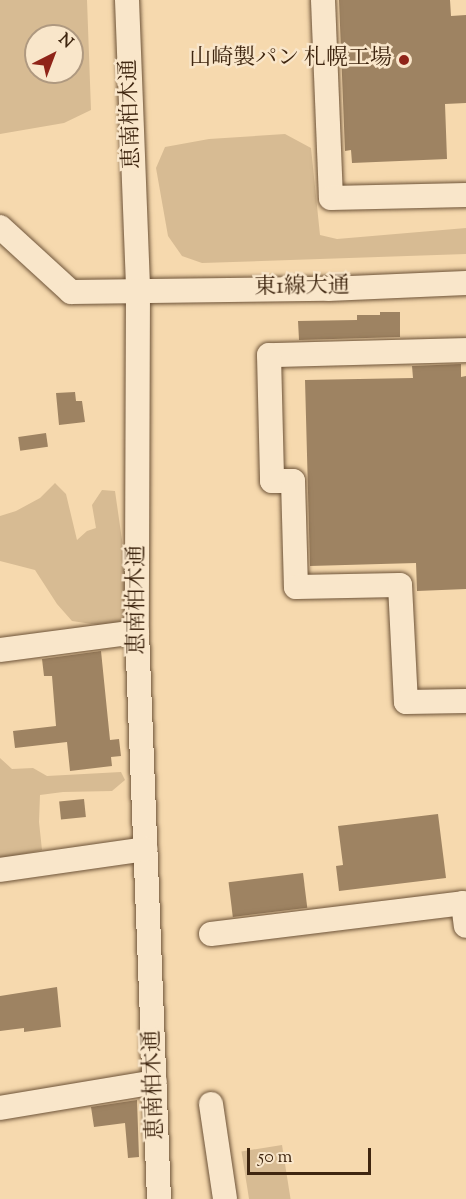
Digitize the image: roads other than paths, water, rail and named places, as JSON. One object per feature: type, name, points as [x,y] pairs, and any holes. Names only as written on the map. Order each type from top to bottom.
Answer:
[{"type":"street","name":"恵南柏木通","points":[[128,0],[138,289],[137,632],[159,1199]]},
{"type":"street","points":[[323,0],[331,198],[466,195]]},
{"type":"street","name":"東1線大通","points":[[0,228],[71,292],[138,289],[328,289],[466,283]]},
{"type":"street","points":[[466,350],[269,355],[272,482],[293,481],[296,587],[400,585],[406,702],[466,701]]},
{"type":"street","points":[[0,650],[137,632]]},
{"type":"street","points":[[0,870],[145,849]]},
{"type":"street","points":[[211,934],[465,910]]},
{"type":"street","points":[[0,1108],[155,1082]]},
{"type":"street","points":[[211,1104],[225,1199]]},
{"type":"place","name":"山崎製パン 札幌工場","points":[[404,60]]}]
